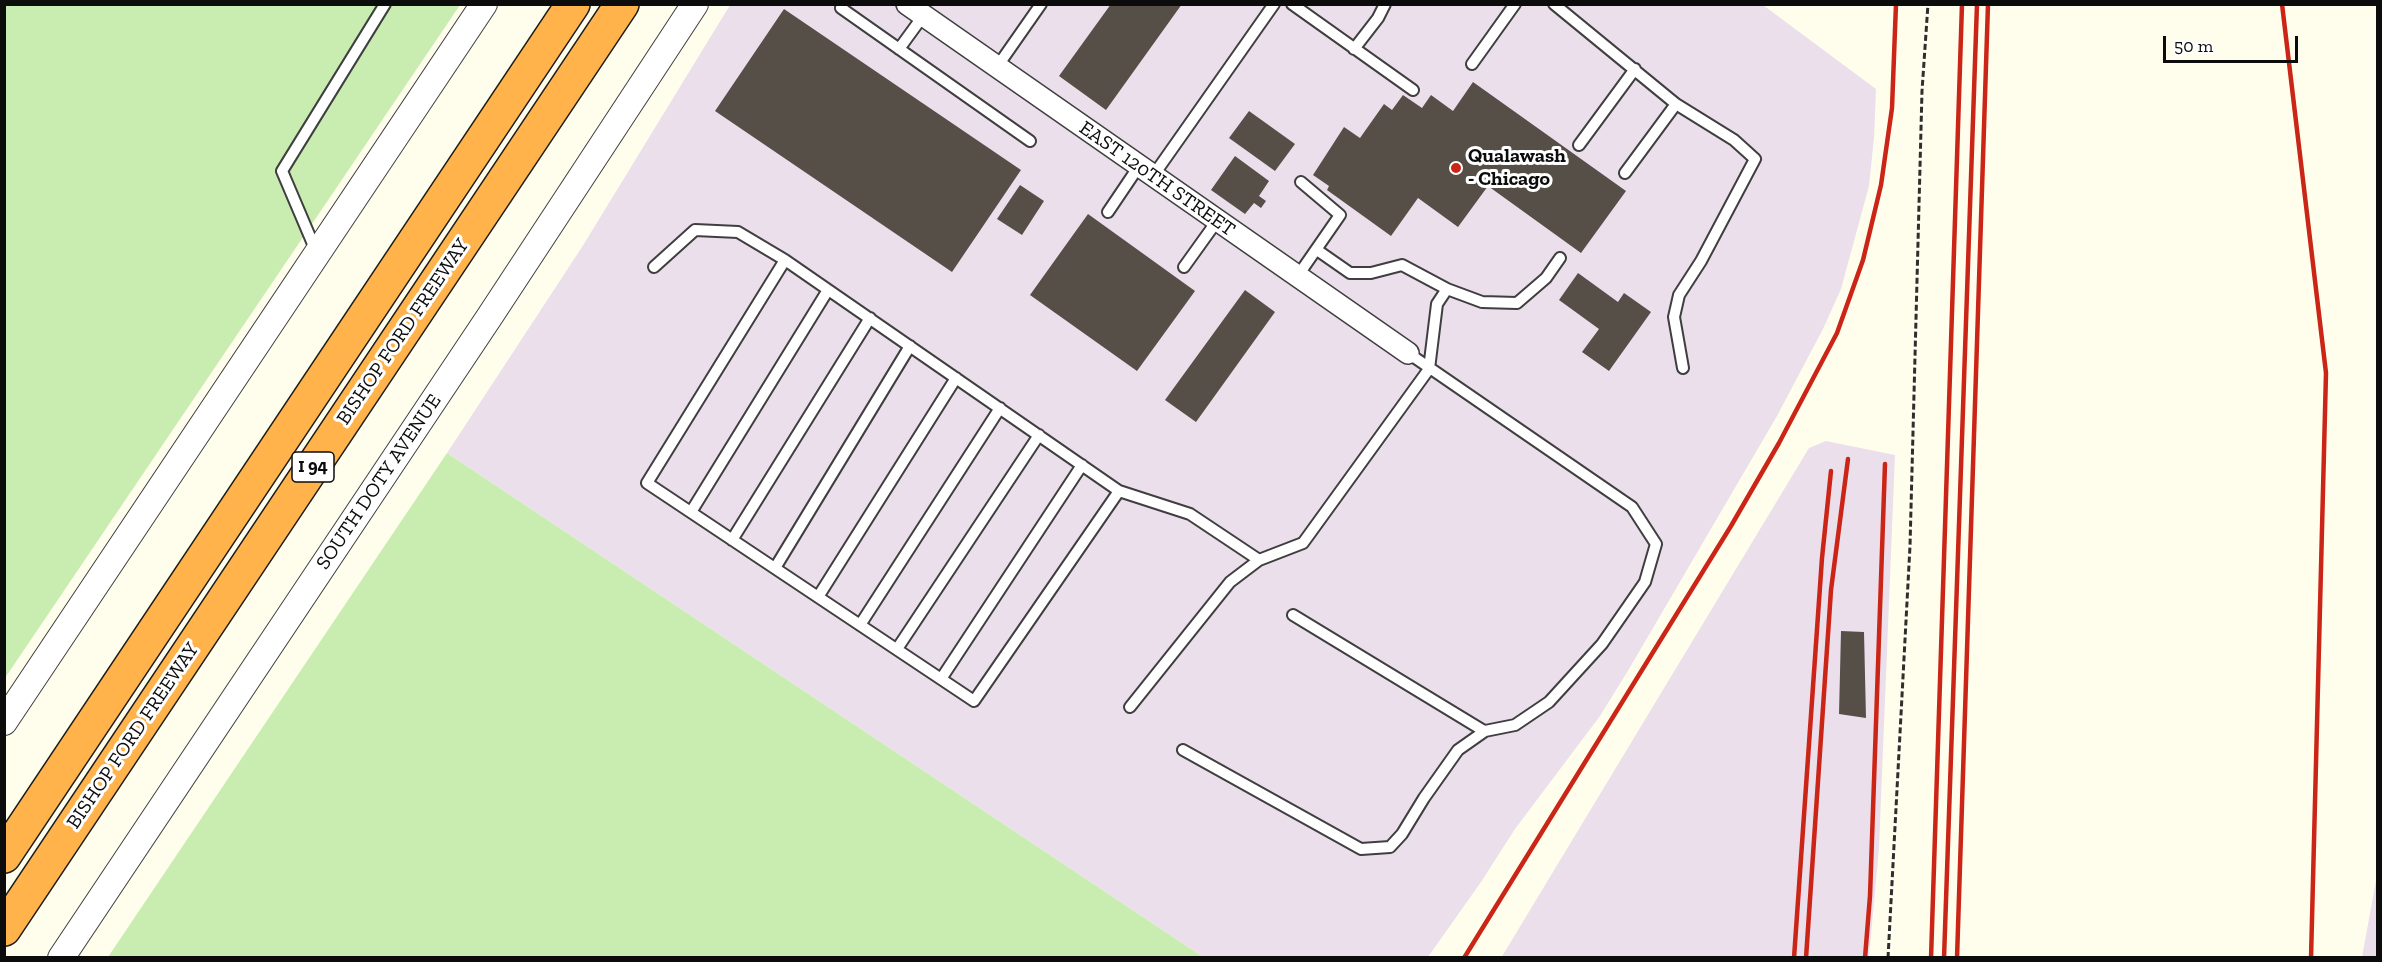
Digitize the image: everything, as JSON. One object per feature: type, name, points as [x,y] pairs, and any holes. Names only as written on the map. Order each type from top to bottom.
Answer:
[{"type":"highway","name":"BISHOP FORD FREEWAY","points":[[4,856],[573,4]]},
{"type":"highway","name":"BISHOP FORD FREEWAY","points":[[4,929],[622,4]]},
{"type":"street","points":[[4,722],[484,4]]},
{"type":"street","name":"SOUTH DOTY AVENUE","points":[[61,957],[490,316],[695,4]]},
{"type":"street","name":"EAST 120TH STREET","points":[[915,10],[1408,354]]},
{"type":"lane","points":[[317,254],[282,171],[385,4]]},
{"type":"lane","points":[[843,4],[841,8],[1030,141]]},
{"type":"lane","points":[[997,67],[1041,4]]},
{"type":"lane","points":[[1108,212],[1146,171],[1274,4]]},
{"type":"lane","points":[[1292,4],[1413,90]]},
{"type":"lane","points":[[1354,48],[1378,18],[1384,4]]},
{"type":"lane","points":[[1472,64],[1515,4]]},
{"type":"lane","points":[[1554,4],[1676,104],[1734,140],[1755,159],[1701,261],[1679,295],[1674,317],[1683,368]]},
{"type":"lane","points":[[899,50],[915,10]]},
{"type":"lane","points":[[1579,144],[1635,69]]},
{"type":"lane","points":[[1625,173],[1676,104]]},
{"type":"lane","points":[[1298,277],[1340,215],[1300,182]]},
{"type":"lane","points":[[1184,267],[1217,221]]},
{"type":"lane","points":[[654,267],[695,230],[738,232],[785,260],[1119,490],[1190,514],[1259,560]]},
{"type":"lane","points":[[1317,250],[1350,273],[1371,273],[1402,265],[1447,289],[1482,302],[1517,303],[1546,278],[1560,258]]},
{"type":"lane","points":[[785,260],[647,483],[974,701],[1119,490]]},
{"type":"lane","points":[[1130,707],[1230,582],[1259,560],[1303,543],[1429,369],[1437,304],[1447,289]]},
{"type":"lane","points":[[691,512],[828,290]]},
{"type":"lane","points":[[732,540],[870,318]]},
{"type":"lane","points":[[775,568],[910,346]]},
{"type":"lane","points":[[1183,750],[1361,849],[1390,847],[1402,834],[1458,750],[1484,731],[1515,725],[1549,702],[1602,644],[1645,582],[1656,544],[1632,507],[1408,354]]},
{"type":"lane","points":[[818,597],[956,378]]},
{"type":"lane","points":[[860,625],[1000,408]]},
{"type":"lane","points":[[897,649],[1039,435]]},
{"type":"lane","points":[[941,679],[1082,465]]},
{"type":"lane","points":[[1293,615],[1484,731]]},
{"type":"path","points":[[1888,957],[1910,546],[1922,103],[1928,4]]},
{"type":"shaded area","points":[[730,5],[1763,5],[1876,89],[1869,186],[1841,289],[1823,329],[1777,416],[1600,716],[1515,829],[1428,957],[1203,957],[447,453],[582,247]]},
{"type":"shaded area","points":[[1826,441],[1895,455],[1879,848],[1869,957],[1501,958],[1809,448]]},
{"type":"shaded area","points":[[2377,875],[2377,957],[2362,957]]},
{"type":"green space","points":[[5,5],[460,5],[5,678]]},
{"type":"green space","points":[[447,453],[1203,957],[108,957]]},
{"type":"building","points":[[1111,4],[1182,4],[1106,110],[1059,76]]},
{"type":"building","points":[[784,9],[1021,170],[952,272],[715,111]]},
{"type":"building","name":"Qualawash - Chicago","points":[[1473,82],[1626,191],[1581,253],[1488,186],[1458,227],[1418,198],[1391,236],[1327,190],[1329,186],[1313,175],[1344,127],[1360,138],[1384,104],[1392,110],[1403,95],[1422,108],[1431,95],[1453,111]]},
{"type":"building","points":[[1249,111],[1295,144],[1275,171],[1229,138]]},
{"type":"building","points":[[1235,156],[1269,181],[1259,196],[1266,201],[1261,208],[1254,203],[1245,214],[1211,190]]},
{"type":"building","points":[[1020,185],[1044,201],[1022,235],[997,219]]},
{"type":"building","points":[[1088,214],[1195,291],[1137,371],[1030,295]]},
{"type":"building","points":[[1578,273],[1618,302],[1624,293],[1651,312],[1609,371],[1582,352],[1599,329],[1559,300]]},
{"type":"building","points":[[1245,290],[1275,312],[1196,422],[1165,400]]},
{"type":"building","points":[[1841,631],[1864,632],[1866,718],[1839,714]]},
{"type":"railway","points":[[1464,958],[1731,526],[1779,443],[1837,333],[1863,260],[1881,185],[1892,108],[1896,4]]},
{"type":"railway","points":[[1931,958],[1962,4]]},
{"type":"railway","points":[[1944,958],[1977,4]]},
{"type":"railway","points":[[1957,958],[1988,4]]},
{"type":"railway","points":[[2282,4],[2326,373],[2311,958]]},
{"type":"railway","points":[[1806,958],[1831,590],[1848,459]]},
{"type":"railway","points":[[1865,958],[1870,896],[1885,464]]},
{"type":"railway","points":[[1794,958],[1822,558],[1831,471]]},
{"type":"place","name":"Qualawash - Chicago","points":[[1456,168]]}]
